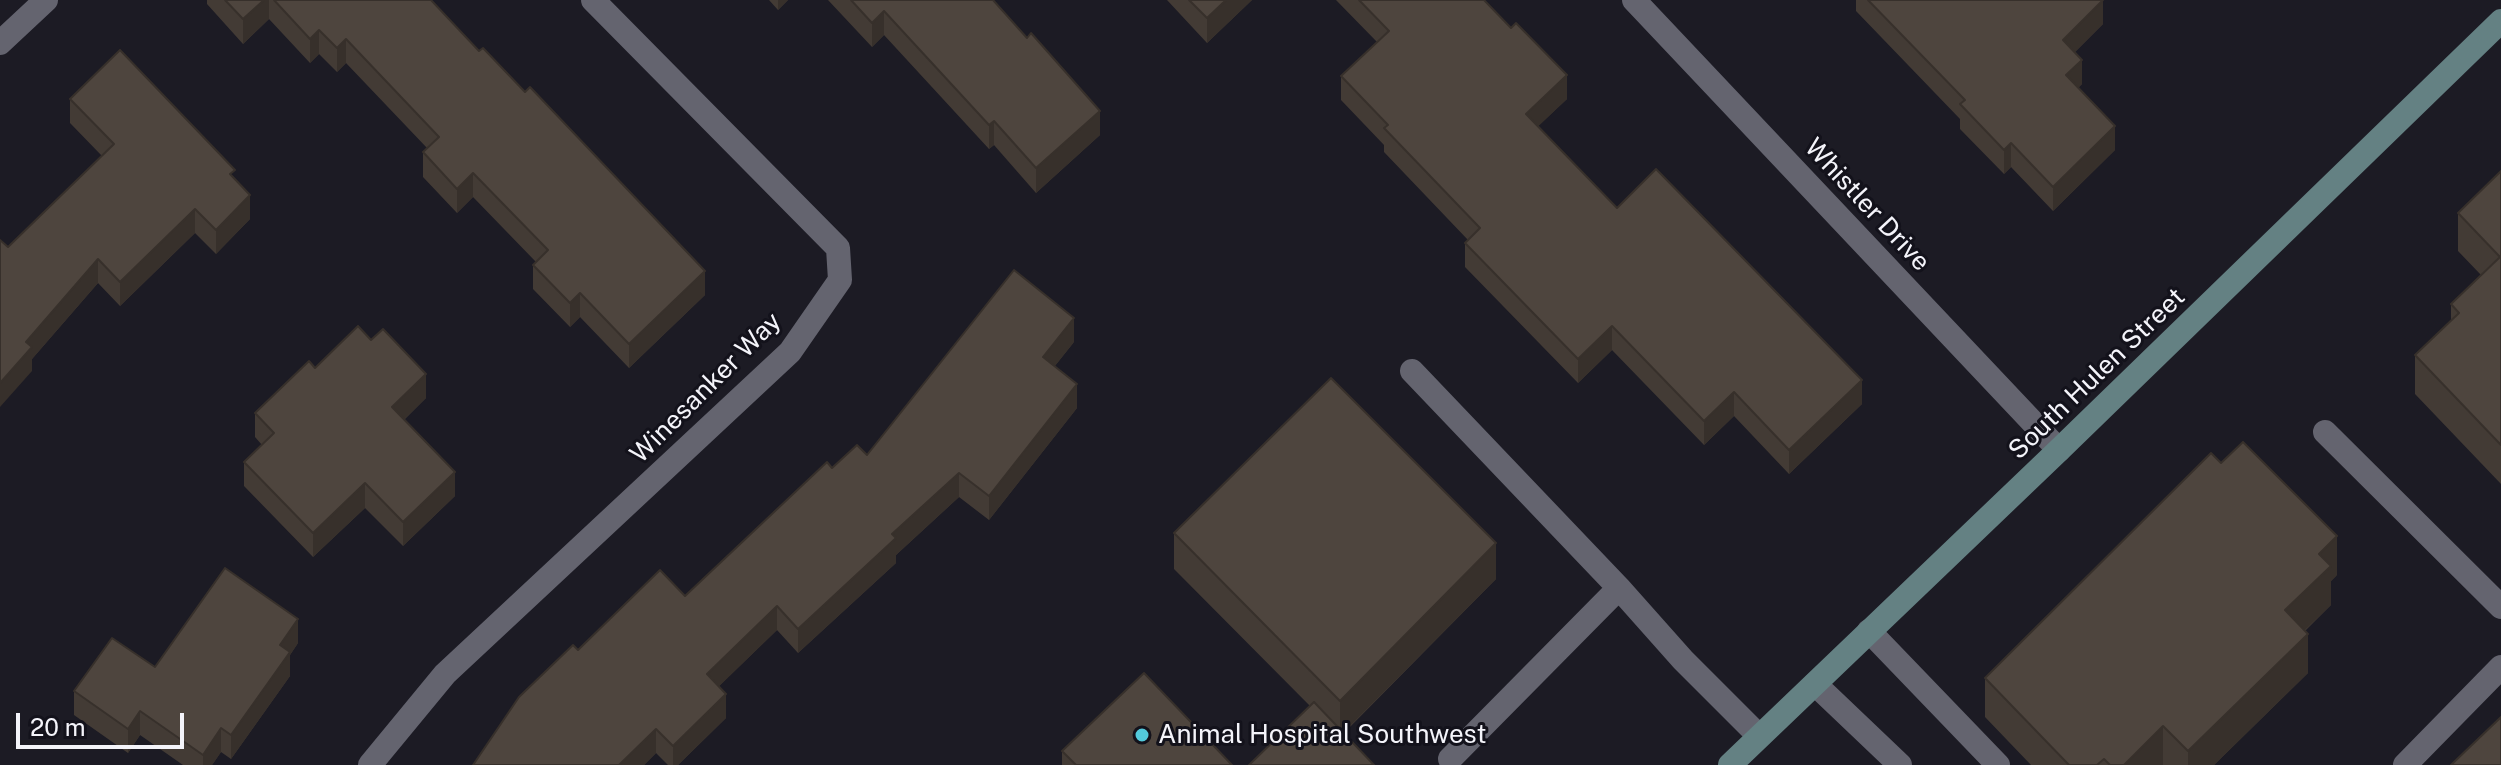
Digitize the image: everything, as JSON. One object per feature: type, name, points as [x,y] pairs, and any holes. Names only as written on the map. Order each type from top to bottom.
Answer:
[{"type":"main road","name":"South Hulen Street","points":[[1730,765],[2501,21]]},
{"type":"street","points":[[0,43],[46,0]]},
{"type":"street","name":"Winesanker Way","points":[[370,765],[445,674],[790,352],[840,280],[838,248],[593,0]]},
{"type":"street","name":"Whistler Drive","points":[[1634,0],[2059,450]]},
{"type":"street","points":[[1412,371],[1619,588],[1683,660],[1759,736]]},
{"type":"street","points":[[2325,432],[2501,607]]},
{"type":"street","points":[[1450,759],[1619,588]]},
{"type":"street","points":[[1869,631],[1998,765]]},
{"type":"street","points":[[2405,765],[2501,667]]},
{"type":"street","points":[[1815,684],[1900,765]]},
{"type":"building","points":[[225,0],[264,0],[243,19]]},
{"type":"building","points":[[274,0],[431,0],[479,51],[483,48],[525,92],[530,87],[705,271],[629,344],[580,293],[570,303],[533,265],[548,250],[473,173],[457,189],[423,152],[439,137],[346,39],[337,48],[319,30],[310,39]]},
{"type":"building","points":[[851,0],[993,0],[1027,38],[1031,33],[1100,111],[1036,168],[994,121],[989,125],[884,11],[872,23]]},
{"type":"building","points":[[1189,0],[1226,0],[1207,18]]},
{"type":"building","points":[[1359,0],[1484,0],[1511,28],[1516,23],[1567,75],[1526,114],[1617,208],[1656,169],[1862,380],[1789,450],[1734,392],[1704,421],[1612,326],[1578,359],[1465,243],[1480,228],[1384,128],[1388,125],[1341,76],[1389,31]]},
{"type":"building","points":[[1868,0],[2103,0],[2063,40],[2082,60],[2066,75],[2115,126],[2053,187],[2011,143],[2004,150],[1960,104],[1965,100]]},
{"type":"building","points":[[120,50],[235,170],[230,174],[250,195],[216,230],[195,209],[120,282],[98,259],[26,342],[32,347],[0,383],[0,240],[8,247],[114,144],[70,99]]},
{"type":"building","points":[[2501,171],[2501,445],[2415,355],[2459,313],[2451,304],[2500,257],[2458,213]]},
{"type":"building","points":[[1014,270],[1074,318],[1043,357],[1077,384],[989,496],[959,473],[892,534],[896,538],[798,629],[777,606],[707,674],[726,694],[673,746],[656,729],[619,765],[473,765],[519,697],[573,645],[578,650],[660,570],[685,596],[827,462],[832,468],[857,445],[867,455]]},
{"type":"building","points":[[358,326],[371,340],[383,329],[426,374],[392,407],[455,472],[403,522],[365,483],[313,533],[244,462],[274,433],[255,413],[309,361],[315,368]]},
{"type":"building","points":[[1331,378],[1496,543],[1340,701],[1174,533]]},
{"type":"building","points":[[2243,442],[2337,536],[2319,554],[2331,566],[2285,610],[2308,634],[2188,751],[2163,726],[2124,765],[2110,765],[2104,759],[2097,765],[2069,765],[1985,678],[2211,453],[2221,463]]},
{"type":"building","points":[[225,568],[298,619],[280,645],[290,652],[231,735],[221,728],[203,755],[140,711],[128,729],[74,691],[112,638],[155,667]]},
{"type":"building","points":[[1144,673],[1232,765],[1076,765],[1062,751]]},
{"type":"building","points":[[1314,702],[1374,765],[1249,765]]},
{"type":"building","points":[[2501,717],[2501,765],[2451,765],[2453,763]]},
{"type":"place","name":"Animal Hospital Southwest","points":[[1142,735]]}]
